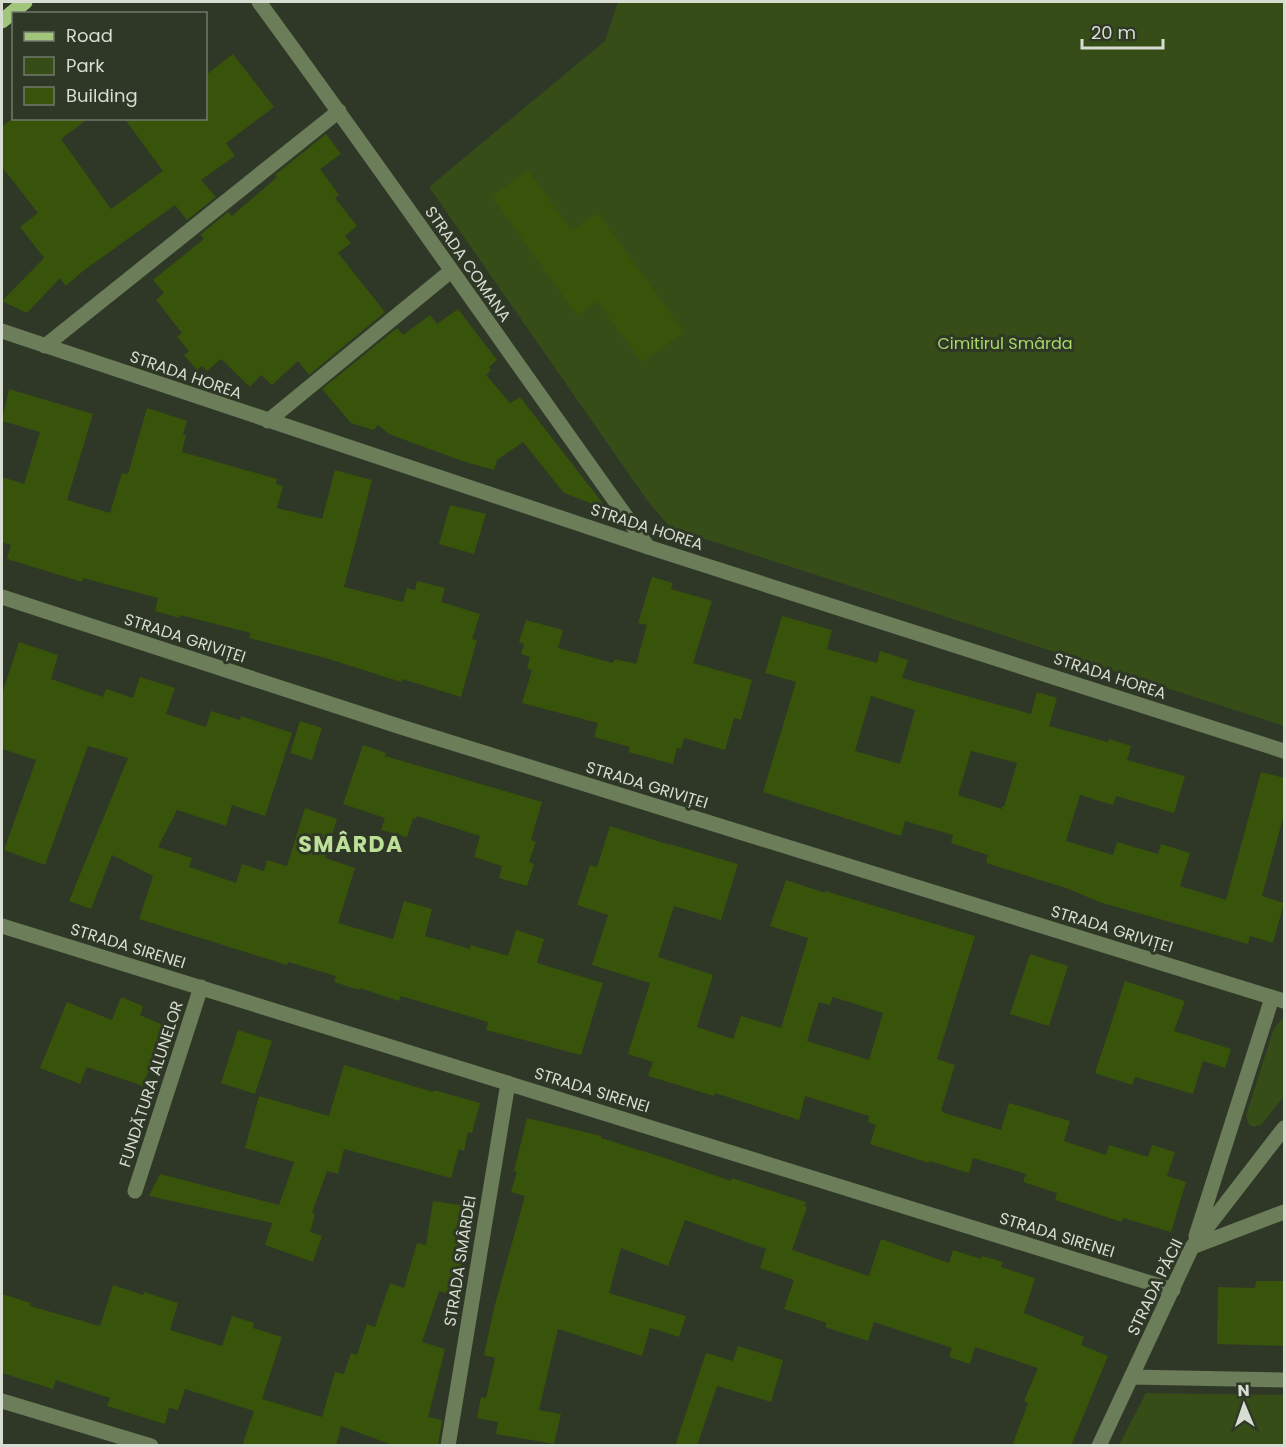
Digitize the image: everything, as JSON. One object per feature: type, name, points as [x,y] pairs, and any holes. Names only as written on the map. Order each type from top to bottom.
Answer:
[{"type":"main road","points":[[13,12],[25,2]]},
{"type":"street","name":"STRADA COMANA","points":[[260,2],[648,547]]},
{"type":"street","points":[[45,346],[339,111]]},
{"type":"street","points":[[268,421],[451,271]]},
{"type":"street","name":"STRADA HOREA","points":[[2,331],[648,547],[1284,751]]},
{"type":"street","name":"STRADA GRIVIȚEI","points":[[2,597],[401,727],[1278,999]]},
{"type":"street","name":"STRADA SIRENEI","points":[[2,926],[1173,1290]]},
{"type":"street","name":"FUNDĂTURA ALUNELOR","points":[[135,1191],[201,987]]},
{"type":"street","points":[[1192,1247],[1278,999]]},
{"type":"street","name":"STRADA SMÂRDEI","points":[[448,1446],[508,1083]]},
{"type":"street","name":"STRADA PĂCII","points":[[1099,1446],[1192,1247],[1284,1128]]},
{"type":"street","points":[[1192,1247],[1284,1212]]},
{"type":"street","points":[[1131,1377],[1284,1380]]},
{"type":"street","points":[[2,1401],[151,1446]]},
{"type":"green space","name":"Cimitirul Smârda","points":[[618,2],[1284,2],[1284,726],[671,528],[649,503],[429,187],[605,41]]},
{"type":"green space","points":[[1284,1017],[1284,1096],[1262,1124],[1254,1127],[1249,1125],[1246,1115],[1274,1028]]},
{"type":"green space","points":[[1146,1393],[1284,1395],[1284,1445],[1119,1445]]},
{"type":"building","points":[[233,54],[274,107],[226,143],[235,156],[201,180],[216,197],[187,220],[175,205],[83,271],[66,286],[60,278],[27,313],[2,301],[44,258],[20,227],[38,213],[2,167],[2,127],[12,119],[86,120],[61,139],[111,209],[163,171],[125,120],[207,120],[207,74]]},
{"type":"building","points":[[326,134],[341,154],[320,169],[339,195],[335,198],[357,226],[345,236],[351,243],[338,253],[385,312],[309,375],[298,361],[272,385],[261,375],[250,387],[221,359],[207,371],[202,366],[197,370],[184,355],[189,351],[177,337],[182,333],[156,300],[164,293],[153,280],[204,239],[200,235],[228,212],[232,216],[277,177],[275,175]]},
{"type":"building","points":[[528,170],[572,231],[598,213],[684,332],[642,362],[597,301],[577,315],[492,197]]},
{"type":"building","points":[[458,309],[497,360],[489,367],[491,370],[486,375],[510,403],[520,397],[608,510],[564,493],[523,442],[497,460],[494,470],[462,461],[389,434],[378,425],[373,430],[351,423],[322,389],[397,328],[403,335],[430,315],[437,324]]},
{"type":"building","points":[[9,389],[93,414],[67,500],[110,513],[122,473],[128,474],[147,408],[187,421],[182,452],[277,479],[276,484],[283,486],[277,508],[322,519],[335,470],[372,480],[344,587],[403,602],[407,588],[415,590],[417,581],[445,588],[441,602],[480,614],[472,639],[477,640],[461,697],[249,638],[251,633],[155,611],[158,598],[83,578],[82,582],[7,559],[11,545],[2,542],[2,477],[24,484],[40,432],[2,421]]},
{"type":"building","points":[[450,505],[486,514],[474,554],[439,544]]},
{"type":"building","points":[[652,577],[673,583],[671,589],[712,601],[693,663],[752,680],[741,720],[734,718],[725,750],[684,738],[681,749],[677,748],[673,764],[628,752],[630,747],[594,737],[598,723],[522,703],[532,670],[527,668],[530,657],[521,654],[524,644],[519,642],[526,620],[563,630],[558,648],[613,663],[615,659],[636,664],[647,625],[638,623]]},
{"type":"building","points":[[782,616],[832,630],[827,649],[877,663],[880,651],[908,660],[902,678],[1031,714],[1037,692],[1057,698],[1049,726],[1131,746],[1127,760],[1185,776],[1174,813],[1116,796],[1113,805],[1080,795],[1066,841],[1113,855],[1117,842],[1158,854],[1161,844],[1190,853],[1180,886],[1226,900],[1261,772],[1284,778],[1284,814],[1262,896],[1284,903],[1273,943],[1250,936],[1248,944],[1099,902],[1066,888],[986,863],[988,855],[951,843],[953,835],[905,821],[901,836],[763,792],[796,682],[765,673]],"holes":[[[871,696],[915,710],[900,764],[855,751]],[[971,751],[1017,763],[1002,809],[958,795]]]},
{"type":"building","points":[[19,642],[58,655],[51,679],[103,697],[106,689],[133,698],[140,677],[175,688],[166,714],[206,727],[211,711],[240,720],[241,716],[292,733],[265,816],[232,805],[226,826],[177,810],[158,847],[192,858],[189,867],[236,883],[242,864],[264,871],[267,860],[287,866],[305,808],[337,819],[325,858],[355,868],[338,923],[393,939],[404,901],[432,909],[425,936],[470,949],[471,945],[508,956],[516,930],[544,939],[537,963],[603,983],[581,1055],[486,1030],[488,1022],[401,996],[399,1001],[360,988],[359,990],[334,982],[336,976],[288,962],[287,965],[139,919],[153,876],[112,855],[91,909],[69,901],[128,758],[88,746],[45,865],[4,850],[36,760],[2,749],[2,694]]},
{"type":"building","points":[[300,721],[322,728],[312,760],[290,753]]},
{"type":"building","points":[[363,745],[386,753],[385,756],[542,802],[531,840],[536,842],[529,862],[534,864],[527,886],[499,878],[502,866],[474,857],[480,836],[417,816],[416,819],[413,818],[407,837],[381,830],[385,818],[343,804]]},
{"type":"building","points":[[610,826],[738,864],[721,920],[674,906],[658,957],[713,975],[697,1027],[733,1039],[741,1016],[781,1028],[808,938],[770,926],[786,880],[975,936],[937,1059],[955,1065],[941,1110],[944,1113],[1001,1130],[1009,1103],[1070,1121],[1064,1141],[1106,1155],[1109,1145],[1148,1157],[1152,1145],[1175,1152],[1167,1176],[1186,1182],[1171,1232],[1123,1218],[1121,1222],[1055,1200],[1057,1193],[1023,1182],[1026,1174],[973,1158],[969,1173],[870,1144],[876,1125],[868,1122],[869,1116],[805,1096],[799,1120],[715,1093],[714,1096],[648,1076],[653,1062],[628,1054],[650,983],[592,965],[608,915],[577,905],[590,865],[597,867]],"holes":[[[833,997],[883,1013],[869,1060],[807,1041],[819,1002],[830,1005]]]},
{"type":"building","points":[[1030,954],[1068,966],[1049,1026],[1010,1014]]},
{"type":"building","points":[[1125,981],[1185,1001],[1174,1031],[1231,1049],[1225,1068],[1203,1061],[1193,1094],[1135,1077],[1132,1085],[1095,1073]]},
{"type":"building","points":[[121,997],[143,1006],[140,1015],[165,1026],[143,1086],[87,1067],[80,1084],[40,1068],[67,1002],[112,1020]]},
{"type":"building","points":[[238,1030],[272,1041],[255,1094],[221,1083]]},
{"type":"building","points":[[344,1065],[433,1092],[434,1090],[480,1103],[472,1133],[468,1132],[464,1151],[459,1149],[451,1178],[344,1149],[338,1174],[327,1171],[312,1213],[315,1214],[310,1232],[322,1236],[313,1262],[265,1245],[272,1223],[149,1196],[160,1174],[279,1205],[294,1162],[245,1148],[259,1096],[329,1116]]},
{"type":"building","points":[[527,1118],[601,1136],[601,1138],[731,1181],[732,1178],[806,1202],[804,1206],[807,1207],[792,1250],[869,1276],[881,1239],[949,1263],[953,1250],[981,1259],[982,1256],[1003,1262],[1001,1267],[1035,1278],[1024,1313],[1084,1337],[1081,1345],[1108,1356],[1071,1446],[1012,1446],[1028,1403],[1024,1401],[1038,1368],[975,1347],[970,1364],[949,1357],[952,1348],[874,1322],[868,1341],[825,1327],[827,1323],[784,1309],[794,1280],[760,1268],[766,1249],[685,1220],[668,1266],[621,1248],[609,1293],[686,1316],[679,1337],[650,1328],[642,1356],[558,1329],[539,1410],[561,1414],[554,1444],[496,1434],[498,1422],[477,1418],[481,1397],[486,1398],[495,1358],[484,1355],[494,1308],[525,1196],[511,1192]]},
{"type":"building","points":[[433,1201],[474,1207],[469,1244],[467,1243],[453,1295],[439,1291],[422,1342],[445,1349],[428,1417],[442,1420],[438,1446],[395,1446],[341,1426],[336,1446],[242,1446],[254,1411],[185,1389],[178,1410],[169,1408],[165,1424],[107,1406],[110,1398],[56,1380],[53,1389],[2,1373],[2,1294],[31,1303],[30,1306],[100,1326],[113,1285],[178,1303],[170,1330],[222,1346],[232,1316],[254,1323],[253,1328],[282,1337],[262,1399],[322,1417],[335,1372],[344,1374],[351,1353],[357,1355],[367,1324],[375,1327],[390,1283],[404,1288],[417,1243],[426,1245]]},
{"type":"building","points":[[1256,1281],[1284,1281],[1284,1346],[1217,1344],[1218,1287],[1255,1288]]},
{"type":"building","points":[[738,1346],[783,1360],[771,1402],[717,1386],[697,1446],[675,1446],[706,1353],[733,1361]]},
{"type":"district","name":"SMÂRDA","points":[[351,844]]}]
